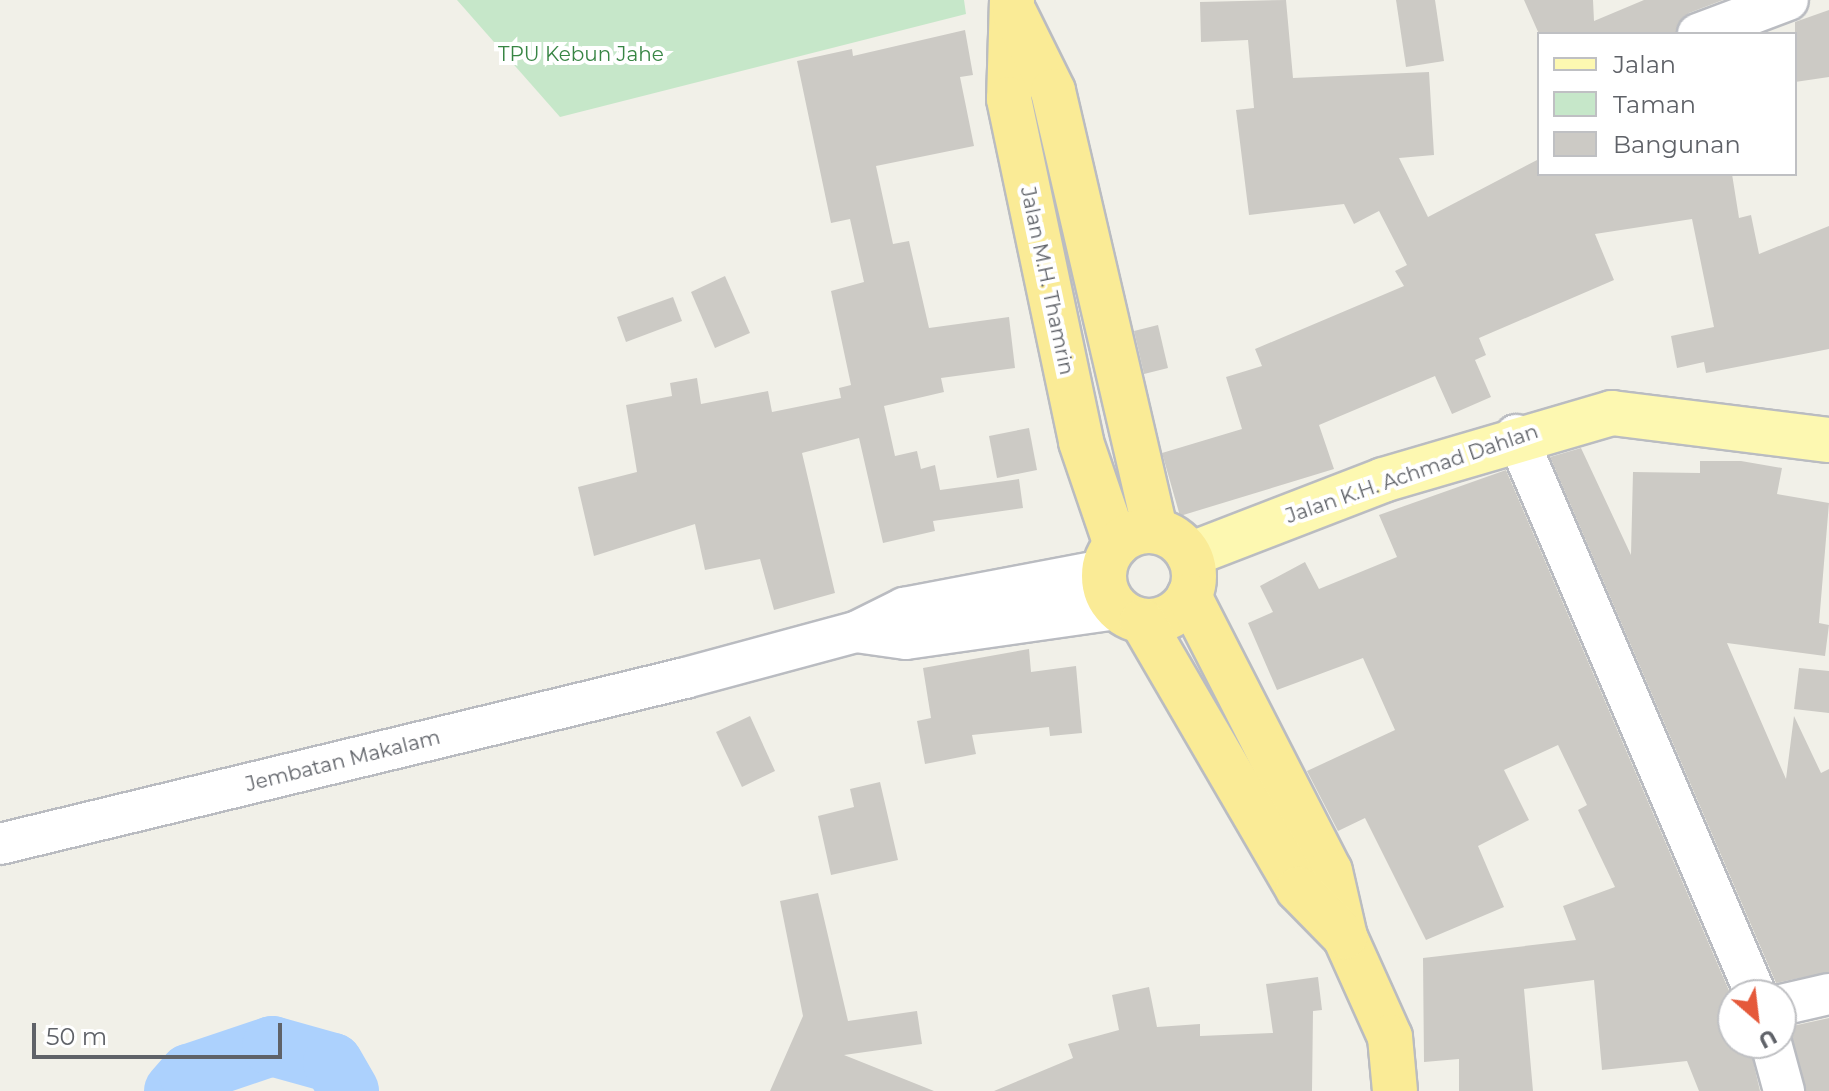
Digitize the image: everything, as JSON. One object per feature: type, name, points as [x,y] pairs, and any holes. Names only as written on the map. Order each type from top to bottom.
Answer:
[{"type":"highway","name":"Jalan M.H. Thamrin","points":[[1013,6],[1009,99],[1081,442],[1145,575],[1330,871],[1345,937],[1390,1037],[1395,1091]]},
{"type":"main road","name":"Jalan K.H. Achmad Dahlan","points":[[1145,575],[1516,435],[1612,413],[1829,440]]},
{"type":"street","points":[[1703,32],[1788,0]]},
{"type":"street","points":[[1516,435],[1749,979]]},
{"type":"street","name":"Jembatan Makalam","points":[[0,844],[685,678],[856,632],[906,639],[1145,575]]},
{"type":"street","points":[[1797,1001],[1829,994]]},
{"type":"street","points":[[1775,1059],[1784,1091]]},
{"type":"green space","name":"TPU Kebun Jahe","points":[[457,0],[964,0],[966,14],[560,117]]},
{"type":"building","points":[[1286,0],[1293,78],[1429,72],[1434,155],[1399,158],[1428,217],[1537,160],[1537,176],[1732,176],[1739,218],[1751,215],[1759,254],[1829,226],[1829,349],[1706,373],[1704,362],[1677,368],[1671,336],[1714,327],[1692,219],[1595,234],[1614,280],[1479,338],[1486,355],[1475,360],[1491,397],[1452,414],[1435,376],[1319,425],[1334,469],[1180,516],[1162,453],[1242,429],[1226,377],[1262,366],[1255,349],[1404,286],[1395,271],[1407,265],[1379,211],[1354,224],[1344,204],[1249,215],[1236,110],[1254,108],[1248,40],[1201,42],[1200,2]]},
{"type":"building","points":[[1396,0],[1435,0],[1444,61],[1406,67]]},
{"type":"building","points":[[1524,0],[1593,0],[1594,21],[1644,0],[1723,0],[1689,13],[1677,32],[1538,32]]},
{"type":"building","points":[[1829,10],[1829,77],[1797,82],[1795,22]]},
{"type":"building","points":[[965,30],[973,75],[960,77],[974,146],[876,166],[893,244],[909,241],[929,328],[1009,317],[1015,368],[941,378],[944,392],[884,406],[895,456],[917,451],[921,469],[935,465],[940,490],[1019,479],[1023,508],[933,521],[935,531],[883,543],[859,438],[802,453],[835,593],[774,610],[760,559],[705,570],[695,524],[594,556],[578,487],[637,472],[626,405],[672,396],[670,383],[697,378],[701,404],[768,391],[772,412],[841,398],[839,388],[851,385],[831,291],[864,282],[850,219],[831,223],[797,61],[852,49],[853,56]]},
{"type":"building","points":[[725,276],[750,333],[715,348],[691,292]]},
{"type":"building","points":[[673,297],[682,321],[626,342],[617,317]]},
{"type":"building","points":[[1158,325],[1168,368],[1144,374],[1134,331]]},
{"type":"building","points":[[1029,428],[1037,470],[997,478],[989,436]]},
{"type":"building","points":[[1581,448],[1631,555],[1633,472],[1700,473],[1700,461],[1741,461],[1782,468],[1777,494],[1829,503],[1819,623],[1829,625],[1825,656],[1727,643],[1786,779],[1794,716],[1821,773],[1829,769],[1829,972],[1795,979],[1774,979],[1550,457]]},
{"type":"building","points":[[1506,470],[1724,979],[1717,979],[1717,1059],[1753,1059],[1760,1091],[1699,1091],[1687,1061],[1602,1070],[1594,980],[1524,989],[1533,1091],[1459,1091],[1459,1059],[1424,1062],[1423,958],[1576,940],[1563,906],[1615,887],[1578,810],[1587,805],[1558,745],[1504,770],[1529,820],[1478,846],[1504,907],[1426,940],[1365,818],[1338,831],[1307,771],[1395,730],[1363,658],[1277,690],[1248,623],[1273,612],[1260,586],[1305,562],[1319,589],[1397,557],[1379,515]]},
{"type":"building","points":[[1029,649],[1031,672],[1076,666],[1082,733],[1050,736],[1049,727],[972,735],[976,754],[925,764],[917,721],[931,718],[923,668]]},
{"type":"building","points":[[1799,668],[1829,671],[1829,713],[1794,709]]},
{"type":"building","points":[[750,716],[775,771],[742,787],[716,732]]},
{"type":"building","points":[[880,782],[898,860],[831,875],[818,816],[854,807],[850,789]]},
{"type":"building","points":[[818,893],[848,1021],[917,1011],[922,1044],[844,1055],[934,1091],[770,1091],[803,1016],[780,901]]},
{"type":"building","points":[[1318,977],[1322,1010],[1313,1011],[1312,1091],[994,1091],[1073,1058],[1068,1044],[1119,1030],[1112,995],[1149,987],[1157,1027],[1200,1024],[1200,1036],[1273,1033],[1266,984]]},
{"type":"building","points":[[1829,1018],[1829,1091],[1806,1091],[1797,1059],[1797,1025]]},
{"type":"waterway","points":[[174,1091],[189,1074],[272,1046],[333,1063],[349,1091]]}]
